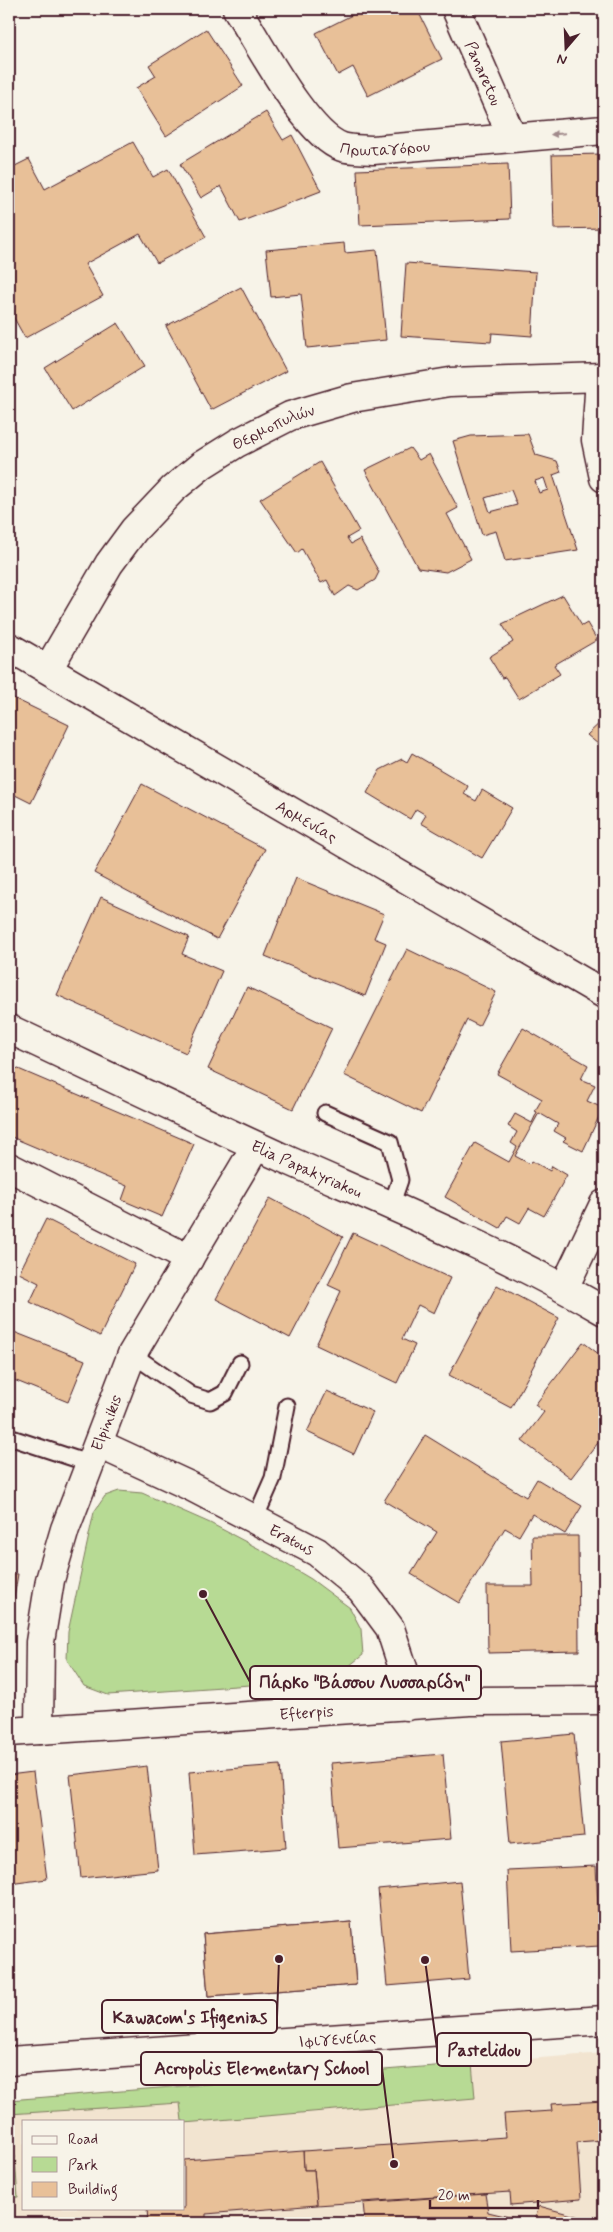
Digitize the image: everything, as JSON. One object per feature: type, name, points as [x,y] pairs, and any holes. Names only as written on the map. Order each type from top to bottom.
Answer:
[{"type":"street","name":"Πρωταγόρου","points":[[238,9],[305,116],[324,136],[343,148],[373,150],[604,130]]},
{"type":"street","name":"Panaretou","points":[[456,9],[512,137]]},
{"type":"street","points":[[602,377],[596,440],[604,478]]},
{"type":"street","name":"Θερμοπυλών","points":[[48,669],[109,564],[134,530],[187,477],[237,443],[290,416],[352,398],[450,382],[602,377]]},
{"type":"street","name":"Αρμενίας","points":[[9,647],[604,994]]},
{"type":"street","name":"Elia Papakyriakou","points":[[9,1029],[256,1146],[468,1240],[564,1288],[604,1311]]},
{"type":"street","name":"Elpinikis","points":[[39,1730],[40,1642],[50,1580],[65,1529],[132,1354],[256,1146]]},
{"type":"street","points":[[9,1166],[189,1259]]},
{"type":"street","points":[[564,1288],[604,1204]]},
{"type":"street","name":"Eratous","points":[[95,1454],[256,1518],[317,1552],[361,1589],[390,1628],[404,1670],[407,1706]]},
{"type":"street","name":"Efterpis","points":[[9,1732],[470,1702],[604,1700]]},
{"type":"street","name":"Ιφιγενείας","points":[[9,2061],[604,2020]]},
{"type":"lane","points":[[325,1113],[390,1142],[400,1180],[391,1206]]},
{"type":"lane","points":[[132,1354],[191,1395],[210,1401],[225,1393],[240,1362]]},
{"type":"lane","points":[[256,1518],[273,1478],[287,1406]]},
{"type":"lane","points":[[9,1437],[95,1454]]},
{"type":"shaded area","points":[[604,2053],[604,2223],[9,2223],[9,2100]]},
{"type":"green space","points":[[119,1491],[142,1493],[210,1523],[311,1579],[350,1608],[361,1629],[363,1655],[345,1669],[322,1680],[108,1695],[84,1686],[67,1660],[68,1632],[94,1512],[105,1496]]},
{"type":"green space","points":[[472,2063],[475,2098],[185,2123],[185,2120],[182,2120],[180,2103],[9,2114],[9,2100]]},
{"type":"green space","points":[[13,2135],[18,2197],[9,2198],[9,2136]]},
{"type":"building","points":[[364,9],[417,9],[442,59],[368,96],[353,67],[338,75],[316,33]]},
{"type":"building","points":[[206,29],[243,86],[166,136],[136,88],[156,76],[149,65]]},
{"type":"building","points":[[266,112],[283,140],[292,135],[321,191],[240,222],[221,186],[201,198],[180,164]]},
{"type":"building","points":[[133,142],[153,177],[168,169],[206,237],[157,263],[140,234],[85,264],[103,296],[25,338],[9,309],[9,169],[29,159],[45,189]]},
{"type":"building","points":[[604,154],[604,228],[554,229],[552,155]]},
{"type":"building","points":[[508,164],[510,219],[360,225],[357,170]]},
{"type":"building","points":[[344,243],[345,253],[377,250],[386,340],[307,348],[301,294],[271,297],[266,250]]},
{"type":"building","points":[[406,263],[536,272],[532,336],[492,333],[491,342],[401,336]]},
{"type":"building","points":[[241,287],[286,371],[211,410],[166,326]]},
{"type":"building","points":[[118,323],[145,366],[72,411],[45,368]]},
{"type":"building","points":[[528,434],[536,455],[557,461],[561,472],[553,475],[578,550],[505,561],[496,531],[482,535],[453,441],[471,436]],"holes":[[[544,478],[548,490],[539,493],[535,481]],[[511,490],[517,505],[490,512],[485,498]]]},
{"type":"building","points":[[410,448],[419,460],[429,454],[458,508],[447,514],[471,559],[446,572],[418,568],[365,470]]},
{"type":"building","points":[[320,462],[359,531],[347,538],[351,544],[360,539],[379,572],[375,580],[358,590],[349,586],[335,596],[327,580],[321,583],[302,549],[297,553],[260,499]]},
{"type":"building","points":[[563,595],[582,626],[587,623],[597,640],[554,665],[560,674],[519,699],[505,677],[502,678],[489,657],[513,642],[502,624]]},
{"type":"building","points":[[9,696],[69,725],[31,803],[9,792]]},
{"type":"building","points":[[604,719],[604,749],[587,735]]},
{"type":"building","points":[[412,753],[468,786],[464,794],[476,801],[482,790],[512,808],[482,858],[421,823],[426,815],[416,809],[410,819],[367,793],[380,770],[402,759],[407,762]]},
{"type":"building","points":[[142,784],[265,849],[217,939],[94,873]]},
{"type":"building","points":[[296,878],[384,914],[374,938],[386,943],[365,996],[265,956]]},
{"type":"building","points":[[101,897],[189,937],[182,954],[222,971],[186,1053],[57,995]]},
{"type":"building","points":[[407,949],[496,992],[479,1026],[467,1020],[421,1113],[344,1075]]},
{"type":"building","points":[[247,987],[332,1028],[293,1109],[208,1069]]},
{"type":"building","points":[[523,1028],[588,1065],[581,1079],[595,1085],[587,1101],[603,1108],[583,1151],[563,1141],[566,1138],[554,1131],[558,1124],[539,1113],[515,1156],[530,1164],[532,1161],[550,1171],[552,1166],[567,1175],[544,1216],[529,1208],[520,1223],[507,1216],[500,1228],[445,1197],[475,1143],[509,1162],[517,1147],[511,1143],[517,1132],[508,1126],[515,1114],[532,1123],[537,1112],[535,1111],[542,1099],[497,1074]]},
{"type":"building","points":[[9,1065],[194,1144],[162,1217],[122,1200],[127,1186],[9,1136]]},
{"type":"building","points":[[270,1198],[343,1237],[290,1338],[216,1299]]},
{"type":"building","points":[[46,1219],[135,1264],[100,1336],[30,1302],[39,1283],[19,1273]]},
{"type":"building","points":[[353,1233],[450,1278],[434,1313],[418,1305],[402,1339],[415,1345],[397,1383],[316,1345],[341,1291],[328,1285]]},
{"type":"building","points":[[497,1285],[559,1318],[511,1408],[449,1375]]},
{"type":"building","points":[[9,1330],[85,1360],[68,1402],[9,1378]]},
{"type":"building","points":[[583,1342],[604,1358],[604,1435],[571,1478],[522,1441],[544,1412],[535,1405]]},
{"type":"building","points":[[327,1391],[373,1412],[354,1454],[307,1432]]},
{"type":"building","points":[[425,1435],[526,1497],[537,1479],[582,1506],[565,1534],[532,1514],[519,1536],[505,1528],[459,1603],[411,1574],[437,1532],[384,1501]]},
{"type":"building","points":[[532,1536],[578,1536],[579,1651],[488,1653],[487,1586],[533,1586]]},
{"type":"building","points":[[9,1573],[18,1574],[9,1628]]},
{"type":"building","points":[[602,1579],[604,1579],[604,1642],[597,1641]]},
{"type":"building","points":[[574,1734],[584,1837],[510,1844],[501,1741]]},
{"type":"building","points":[[443,1754],[451,1839],[338,1848],[331,1763]]},
{"type":"building","points":[[280,1765],[286,1848],[195,1855],[189,1772]]},
{"type":"building","points":[[147,1766],[158,1870],[81,1878],[70,1775]]},
{"type":"building","points":[[33,1772],[47,1879],[9,1884],[9,1775]]},
{"type":"building","points":[[596,1866],[600,1946],[511,1951],[507,1870]]},
{"type":"building","points":[[460,1881],[469,1979],[387,1986],[378,1889]]},
{"type":"building","points":[[351,1922],[356,1985],[208,1996],[203,1934]]},
{"type":"building","points":[[351,1922],[356,1985],[208,1996],[203,1934]]},
{"type":"building","points":[[604,2101],[604,2140],[577,2142],[581,2199],[511,2205],[510,2192],[317,2205],[314,2170],[304,2170],[303,2151],[506,2137],[504,2114],[552,2111],[551,2104]]},
{"type":"building","points":[[303,2151],[304,2170],[314,2170],[317,2205],[206,2214],[206,2223],[148,2223],[147,2210],[185,2210],[185,2160]]},
{"type":"building","points":[[485,2194],[488,2212],[534,2223],[365,2223],[363,2203]]},
{"type":"building","points":[[539,2206],[587,2219],[590,2223],[534,2223]]},
{"type":"place","name":"Πάρκο \"Βάσσου Λυσσαρίδη\"","points":[[203,1594]]},
{"type":"place","name":"Kawacom's Ifigenias","points":[[279,1959]]},
{"type":"place","name":"Pastelidou","points":[[425,1960]]},
{"type":"place","name":"Acropolis Elementary School","points":[[394,2164]]}]
